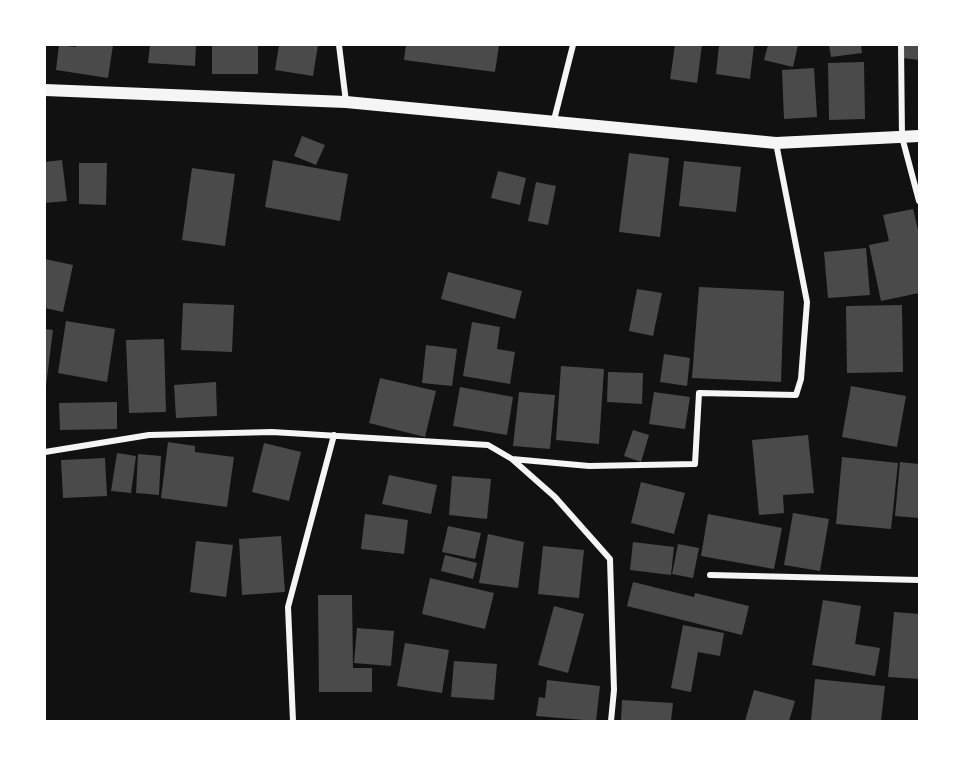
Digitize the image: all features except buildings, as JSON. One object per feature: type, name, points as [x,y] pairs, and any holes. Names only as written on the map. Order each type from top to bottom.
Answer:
[{"type":"main road","points":[[45,90],[346,102],[554,120],[776,143],[919,136]]},
{"type":"street","points":[[339,45],[346,102]]},
{"type":"street","points":[[554,120],[573,45]]},
{"type":"street","points":[[901,45],[902,137],[919,201]]},
{"type":"street","points":[[512,459],[589,466],[695,464],[699,393],[796,395],[801,379],[807,302],[776,143]]},
{"type":"street","points":[[45,452],[149,435],[272,432],[488,445],[512,459],[555,497],[610,559],[614,690],[610,721]]},
{"type":"street","points":[[293,721],[288,607],[334,435]]},
{"type":"street","points":[[710,574],[919,580]]}]
